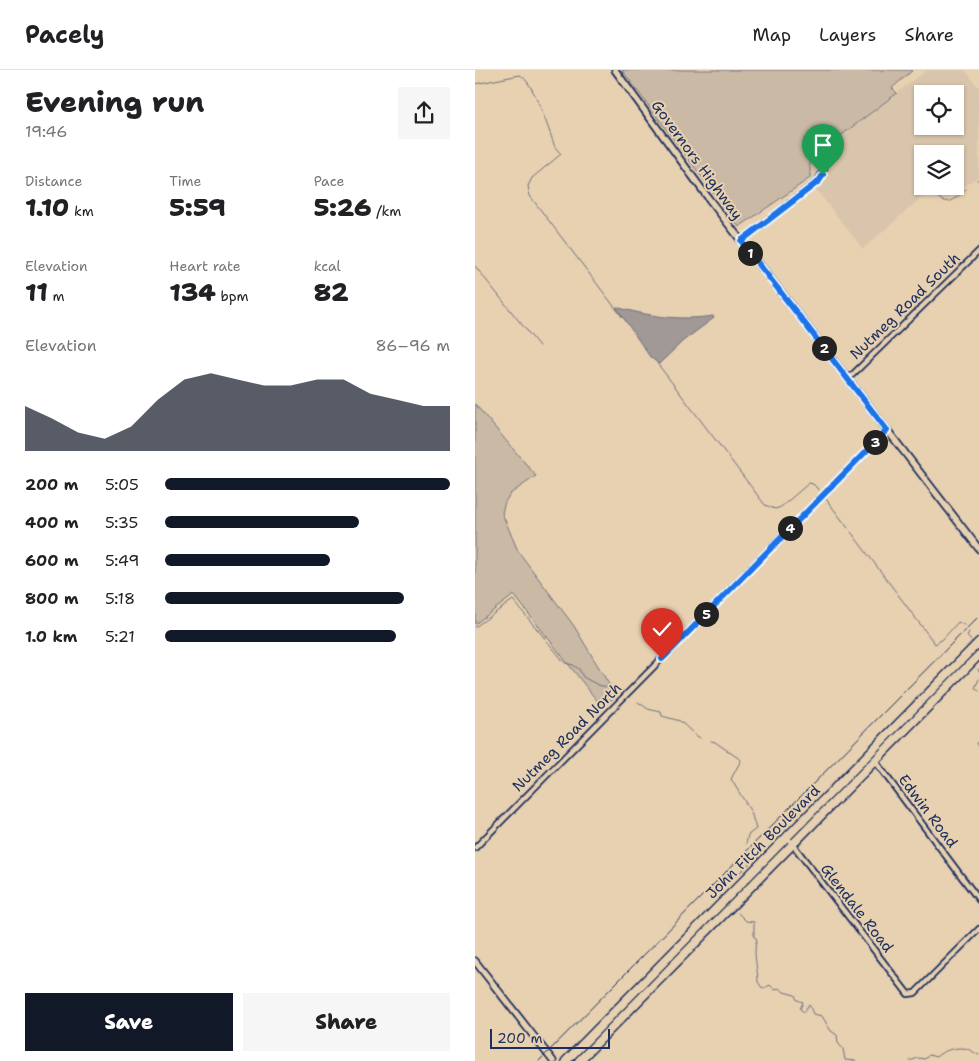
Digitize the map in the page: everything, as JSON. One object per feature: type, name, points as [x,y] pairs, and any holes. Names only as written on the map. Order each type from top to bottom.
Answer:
[{"type":"highway","name":"John Fitch Boulevard","points":[[566,1061],[979,642]]},
{"type":"highway","name":"John Fitch Boulevard","points":[[579,1061],[979,655]]},
{"type":"street","name":"Governors Highway","points":[[615,70],[741,241],[979,549]]},
{"type":"street","points":[[741,241],[819,181],[824,169]]},
{"type":"street","name":"Nutmeg Road South","points":[[848,379],[979,250]]},
{"type":"street","name":"Nutmeg Road North","points":[[475,848],[887,430]]},
{"type":"street","name":"Edwin Road","points":[[875,761],[979,900]]},
{"type":"street","name":"Glendale Road","points":[[787,837],[908,994],[915,993],[979,929]]},
{"type":"street","points":[[475,961],[553,1061]]},
{"type":"shaded area","points":[[622,70],[913,70],[892,88],[897,93],[810,159],[810,178],[739,227]]},
{"type":"shaded area","points":[[927,70],[965,70],[979,88],[979,176],[964,186],[964,145],[914,145],[914,195],[924,195],[863,249],[810,182],[810,159]]},
{"type":"shaded area","points":[[616,307],[664,317],[713,316],[714,318],[683,341],[659,364],[650,357]]},
{"type":"shaded area","points":[[475,404],[536,476],[510,494],[505,502],[502,513],[518,551],[574,626],[616,696],[602,707],[514,595],[475,624]]},
{"type":"waterway","points":[[475,84],[520,75],[531,87],[555,147],[561,154],[532,178],[528,186],[530,196],[623,318]]},
{"type":"waterway","points":[[935,195],[943,201],[950,201],[959,195]]},
{"type":"waterway","points":[[475,266],[539,346]]},
{"type":"waterway","points":[[657,363],[765,505],[775,509],[781,507],[809,483],[819,490]]},
{"type":"waterway","points":[[826,499],[848,528]]},
{"type":"waterway","points":[[851,532],[935,644],[943,639],[958,622],[964,625]]},
{"type":"waterway","points":[[475,627],[513,600],[565,663],[573,665],[579,669],[583,677],[598,685],[623,691]]},
{"type":"waterway","points":[[969,632],[967,636],[972,642]]},
{"type":"waterway","points":[[979,679],[975,688],[979,691]]},
{"type":"waterway","points":[[638,702],[648,709],[661,712],[662,716],[680,721],[700,738]]},
{"type":"waterway","points":[[711,741],[741,760],[731,779],[751,812],[756,829],[748,835],[746,844]]},
{"type":"waterway","points":[[979,742],[976,743],[979,749]]},
{"type":"waterway","points":[[736,876],[749,864],[749,857]]},
{"type":"waterway","points":[[738,913],[746,921],[754,922],[754,937],[757,939],[755,954],[758,982],[763,989],[770,985],[775,990],[779,988],[784,992],[795,995],[797,1000],[803,1002],[800,1009],[804,1012],[809,1004],[813,1014],[822,1016],[831,1031],[837,1035],[845,1060],[856,1061]]},
{"type":"waterway","points":[[910,1061],[918,1058],[925,1059],[929,1055],[936,1057],[943,1052],[955,1048],[968,1049],[979,1055]]},
{"type":"railway","points":[[539,1061],[979,616]]},
{"type":"route","points":[[662,659],[887,430],[741,241],[819,181],[823,175]]}]
